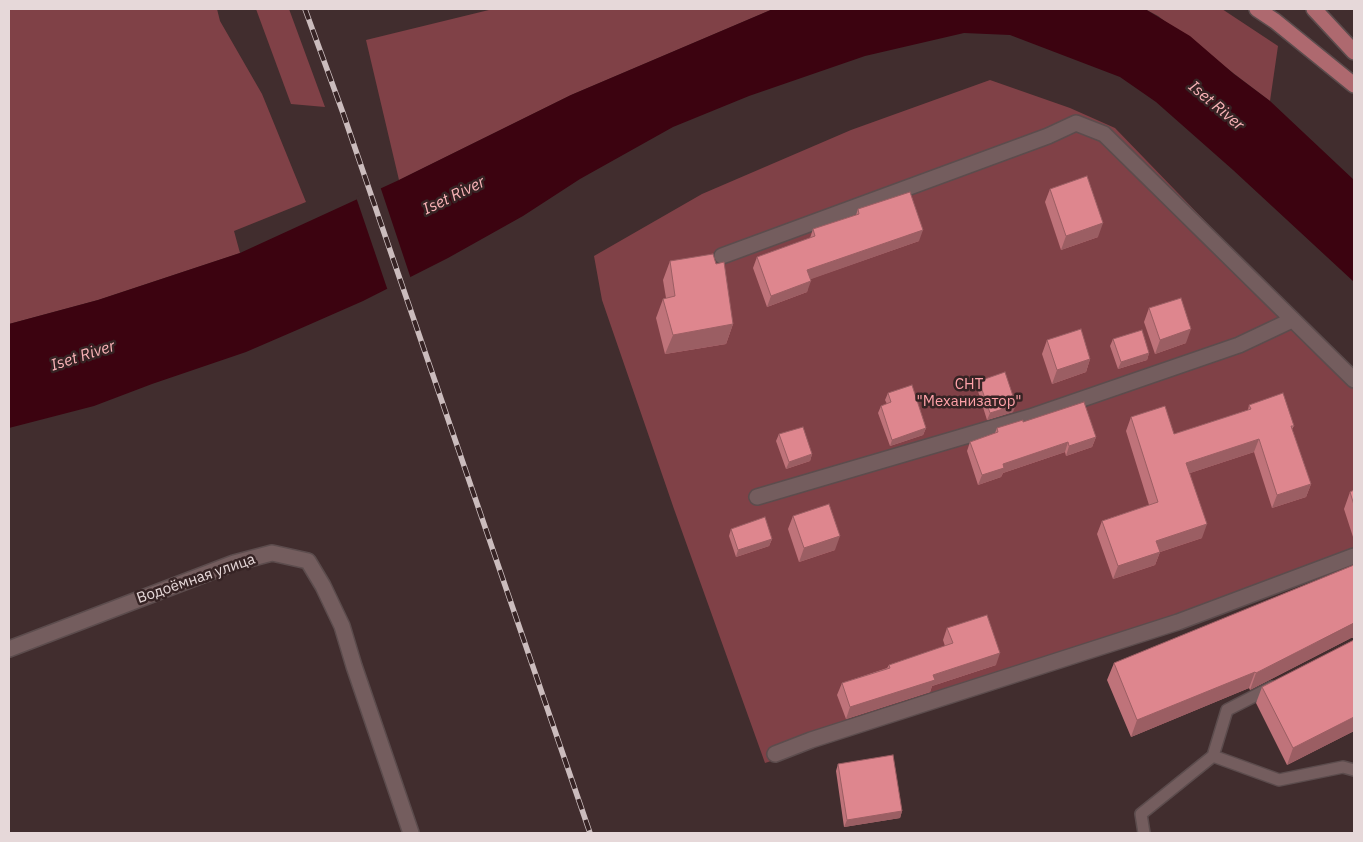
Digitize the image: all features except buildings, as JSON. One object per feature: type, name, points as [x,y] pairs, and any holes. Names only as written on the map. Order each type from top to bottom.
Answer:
[{"type":"main road","points":[[1257,9],[1275,21],[1354,85]]},
{"type":"main road","points":[[1314,9],[1354,52]]},
{"type":"street","points":[[722,256],[1038,140],[1076,123],[1104,134],[1354,380]]},
{"type":"street","points":[[757,497],[1030,418],[1239,345],[1292,320]]},
{"type":"street","name":"Водоёмная улица","points":[[9,649],[234,563],[272,553],[308,561],[323,586],[342,626],[412,833]]},
{"type":"street","points":[[775,754],[811,740],[1178,622],[1354,556]]},
{"type":"lane","points":[[1144,833],[1141,814],[1212,756],[1227,710],[1286,680]]},
{"type":"lane","points":[[1212,756],[1279,780],[1343,766],[1354,770]]},
{"type":"green space","points":[[9,9],[217,9],[220,21],[262,94],[306,202],[234,231],[240,253],[98,300],[9,324]]},
{"type":"green space","points":[[256,9],[289,9],[325,107],[291,104]]},
{"type":"green space","points":[[493,9],[773,9],[571,95],[399,180],[366,40]]},
{"type":"green space","points":[[1145,9],[1222,9],[1278,46],[1270,101],[1158,16]]},
{"type":"green space","name":"СНТ \"Механизатор\"","points":[[990,80],[1070,108],[1115,128],[1354,372],[1354,565],[1155,637],[765,763],[602,300],[594,256],[702,194],[851,130]]},
{"type":"water","name":"Iset River","points":[[773,9],[1145,9],[1190,36],[1234,74],[1270,101],[1354,180],[1354,282],[1156,102],[1120,77],[1010,35],[964,33],[865,56],[749,96],[673,127],[580,179],[523,216],[448,258],[363,301],[246,352],[94,406],[9,428],[9,324],[98,300],[240,253],[399,180],[571,95]]},
{"type":"pier","points":[[380,186],[411,279],[388,291],[356,197]]},
{"type":"railway","points":[[305,9],[343,113],[590,833]]}]
